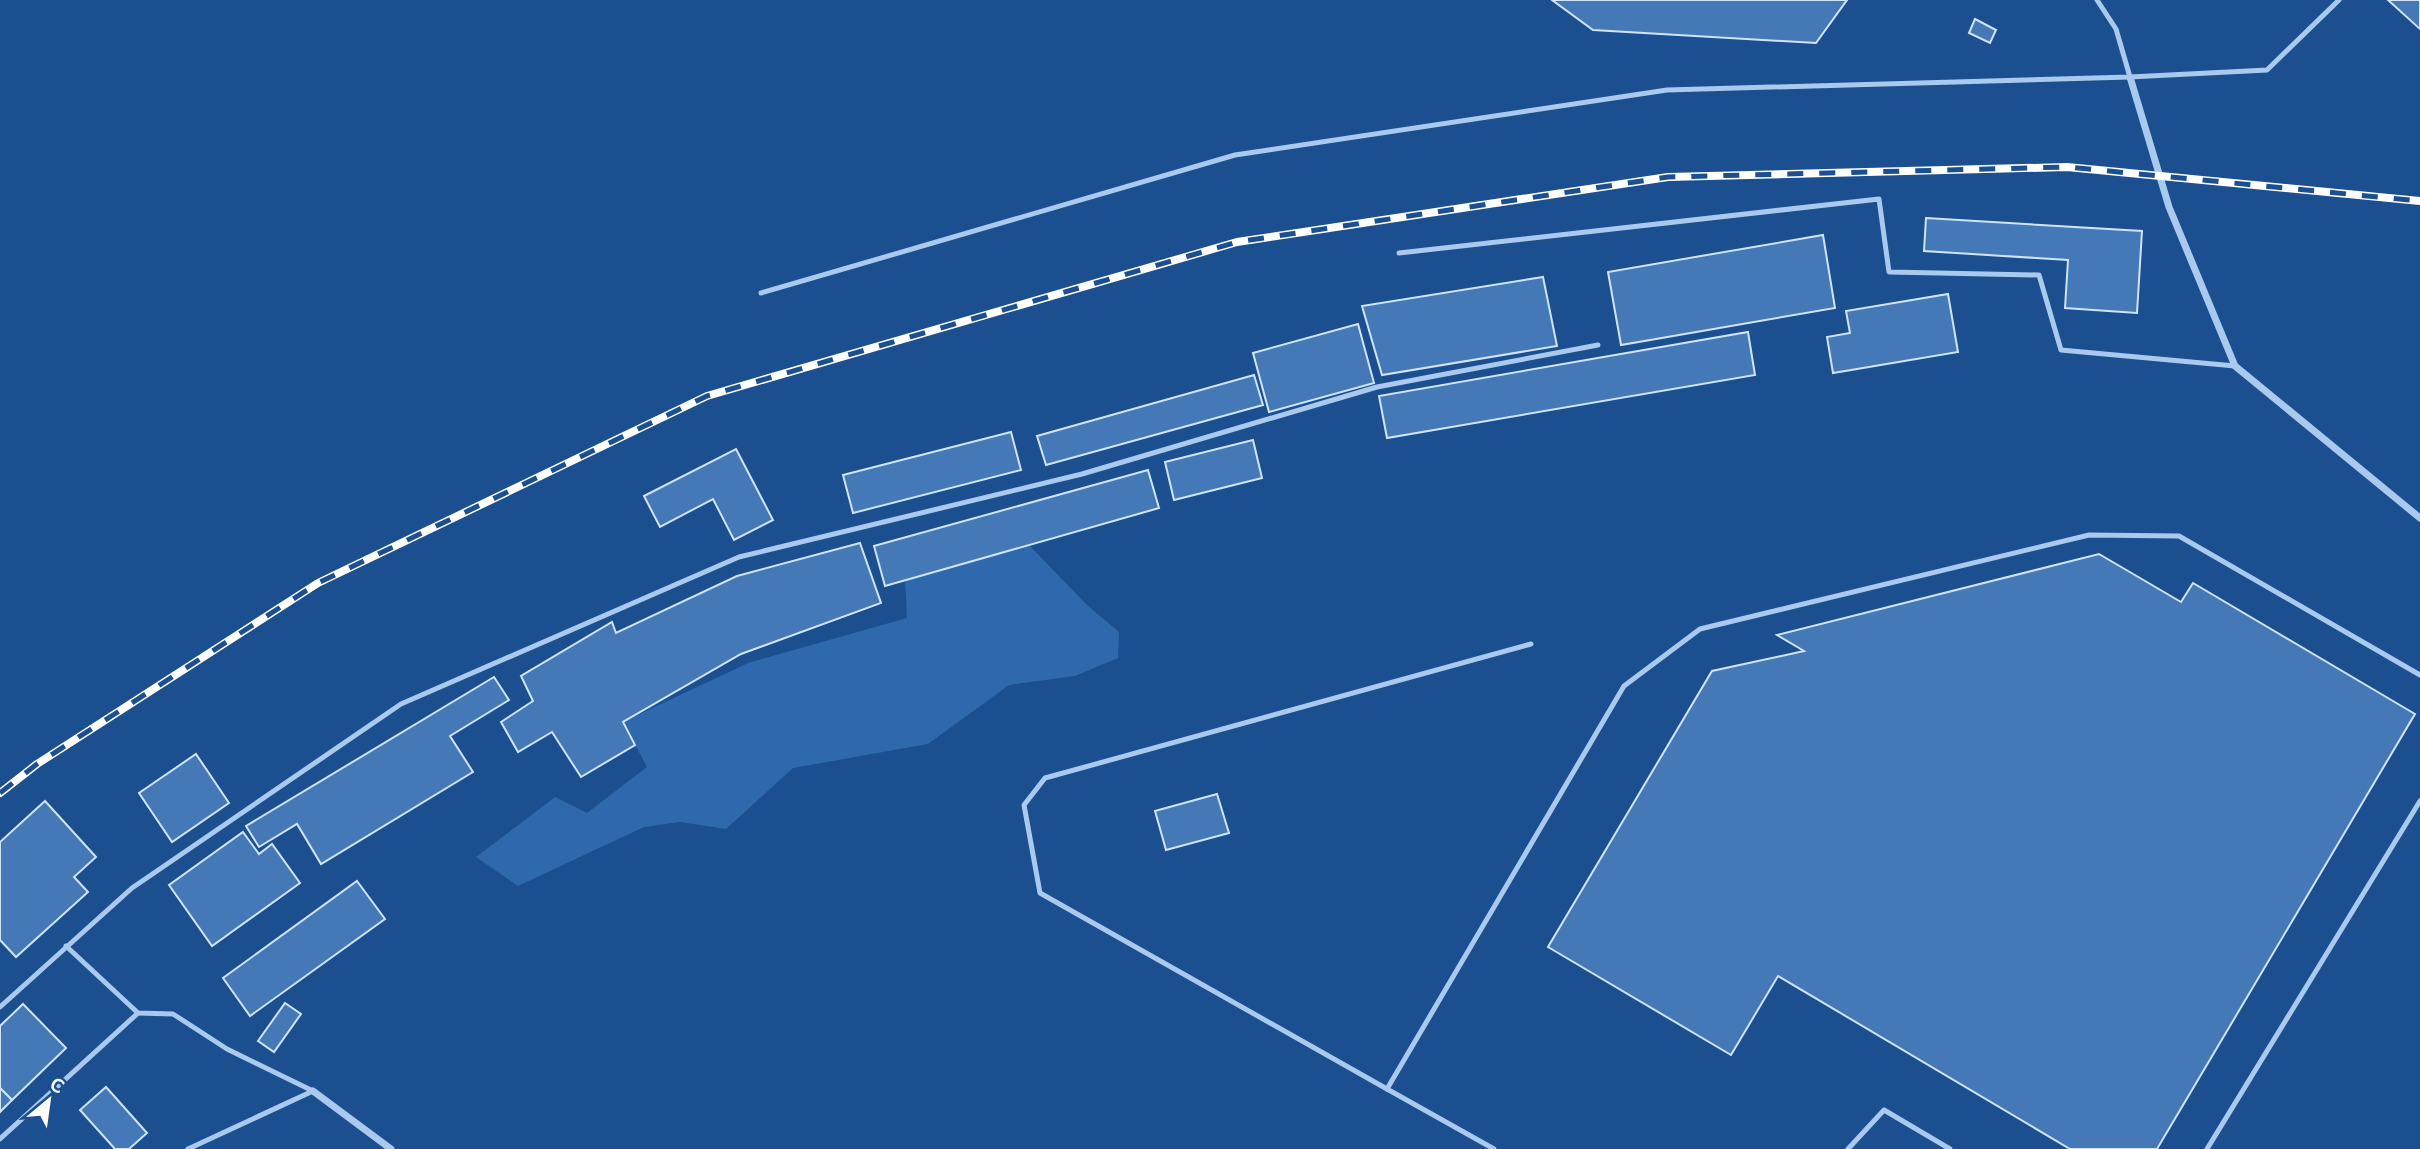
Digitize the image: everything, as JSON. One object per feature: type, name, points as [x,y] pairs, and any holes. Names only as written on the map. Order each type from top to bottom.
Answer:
[{"type":"street","points":[[2130,77],[2169,207],[2235,366],[2420,518]]},
{"type":"street","points":[[313,1091],[391,1149]]},
{"type":"lane","points":[[2097,0],[2116,29],[2130,77]]},
{"type":"lane","points":[[761,293],[1236,155],[1667,90],[2130,77],[2267,70],[2339,0]]},
{"type":"lane","points":[[1399,253],[1879,199],[1889,272],[2039,275],[2062,350],[2235,366]]},
{"type":"lane","points":[[0,1007],[132,888],[401,704],[739,557],[1082,474],[1377,387],[1598,345]]},
{"type":"lane","points":[[1387,1089],[1624,686],[1700,629],[2089,535],[2179,536],[2420,676]]},
{"type":"lane","points":[[1494,1149],[1040,893],[1024,805],[1045,778],[1531,644]]},
{"type":"lane","points":[[2207,1149],[2420,801]]},
{"type":"lane","points":[[65,946],[138,1013],[173,1014],[227,1049],[313,1091]]},
{"type":"lane","points":[[0,1139],[138,1013]]},
{"type":"lane","points":[[188,1149],[313,1091]]},
{"type":"lane","points":[[1848,1149],[1884,1110],[1950,1149]]},
{"type":"shaded area","points":[[1029,545],[1088,606],[1119,632],[1118,658],[1075,676],[1009,685],[928,744],[793,768],[726,829],[680,822],[644,827],[518,886],[476,857],[555,797],[587,813],[647,767],[623,722],[748,663],[907,618],[905,580]]},
{"type":"building","points":[[1552,0],[1847,0],[1816,43],[1593,30]]},
{"type":"building","points":[[2388,0],[2420,0],[2420,29]]},
{"type":"building","points":[[1975,19],[1996,30],[1990,43],[1969,33]]},
{"type":"building","points":[[1926,218],[2142,231],[2137,313],[2065,308],[2068,260],[1924,251]]},
{"type":"building","points":[[1823,235],[1835,308],[1621,345],[1608,272]]},
{"type":"building","points":[[1543,277],[1557,346],[1382,375],[1362,306]]},
{"type":"building","points":[[1948,294],[1958,352],[1833,373],[1827,337],[1850,333],[1846,311]]},
{"type":"building","points":[[1358,324],[1374,383],[1269,412],[1253,353]]},
{"type":"building","points":[[1748,332],[1755,375],[1387,438],[1379,396]]},
{"type":"building","points":[[1254,375],[1263,405],[1046,465],[1037,436]]},
{"type":"building","points":[[1011,432],[1021,470],[853,513],[843,475]]},
{"type":"building","points":[[1253,440],[1262,478],[1174,500],[1165,462]]},
{"type":"building","points":[[736,449],[773,520],[734,540],[713,499],[660,527],[644,496]]},
{"type":"building","points":[[1148,470],[1159,508],[885,586],[874,546]]},
{"type":"building","points":[[860,543],[881,603],[741,654],[623,722],[635,745],[581,777],[552,732],[518,752],[501,722],[533,701],[521,676],[612,622],[616,633],[737,576]]},
{"type":"building","points":[[2099,554],[2181,602],[2193,583],[2415,714],[2157,1149],[2070,1149],[1778,976],[1731,1055],[1548,947],[1712,671],[1804,651],[1777,635]]},
{"type":"building","points":[[494,677],[509,700],[450,736],[473,772],[321,864],[297,824],[259,847],[246,826]]},
{"type":"building","points":[[196,754],[229,803],[172,842],[139,793]]},
{"type":"building","points":[[1217,794],[1229,833],[1166,850],[1155,811]]},
{"type":"building","points":[[45,801],[96,857],[74,877],[88,892],[16,957],[0,940],[0,842]]},
{"type":"building","points":[[243,832],[259,854],[272,844],[300,883],[212,946],[169,885]]},
{"type":"building","points":[[357,881],[385,919],[250,1016],[223,978]]},
{"type":"building","points":[[285,1003],[301,1014],[274,1052],[258,1041]]},
{"type":"building","points":[[23,1004],[66,1048],[12,1100],[0,1088],[0,1026]]},
{"type":"building","points":[[106,1087],[147,1133],[129,1149],[115,1149],[80,1110]]},
{"type":"building","points":[[0,1088],[12,1100],[0,1112]]},
{"type":"railway","points":[[0,793],[37,764],[318,583],[707,396],[1237,242],[1668,177],[2067,167],[2420,201]]}]
